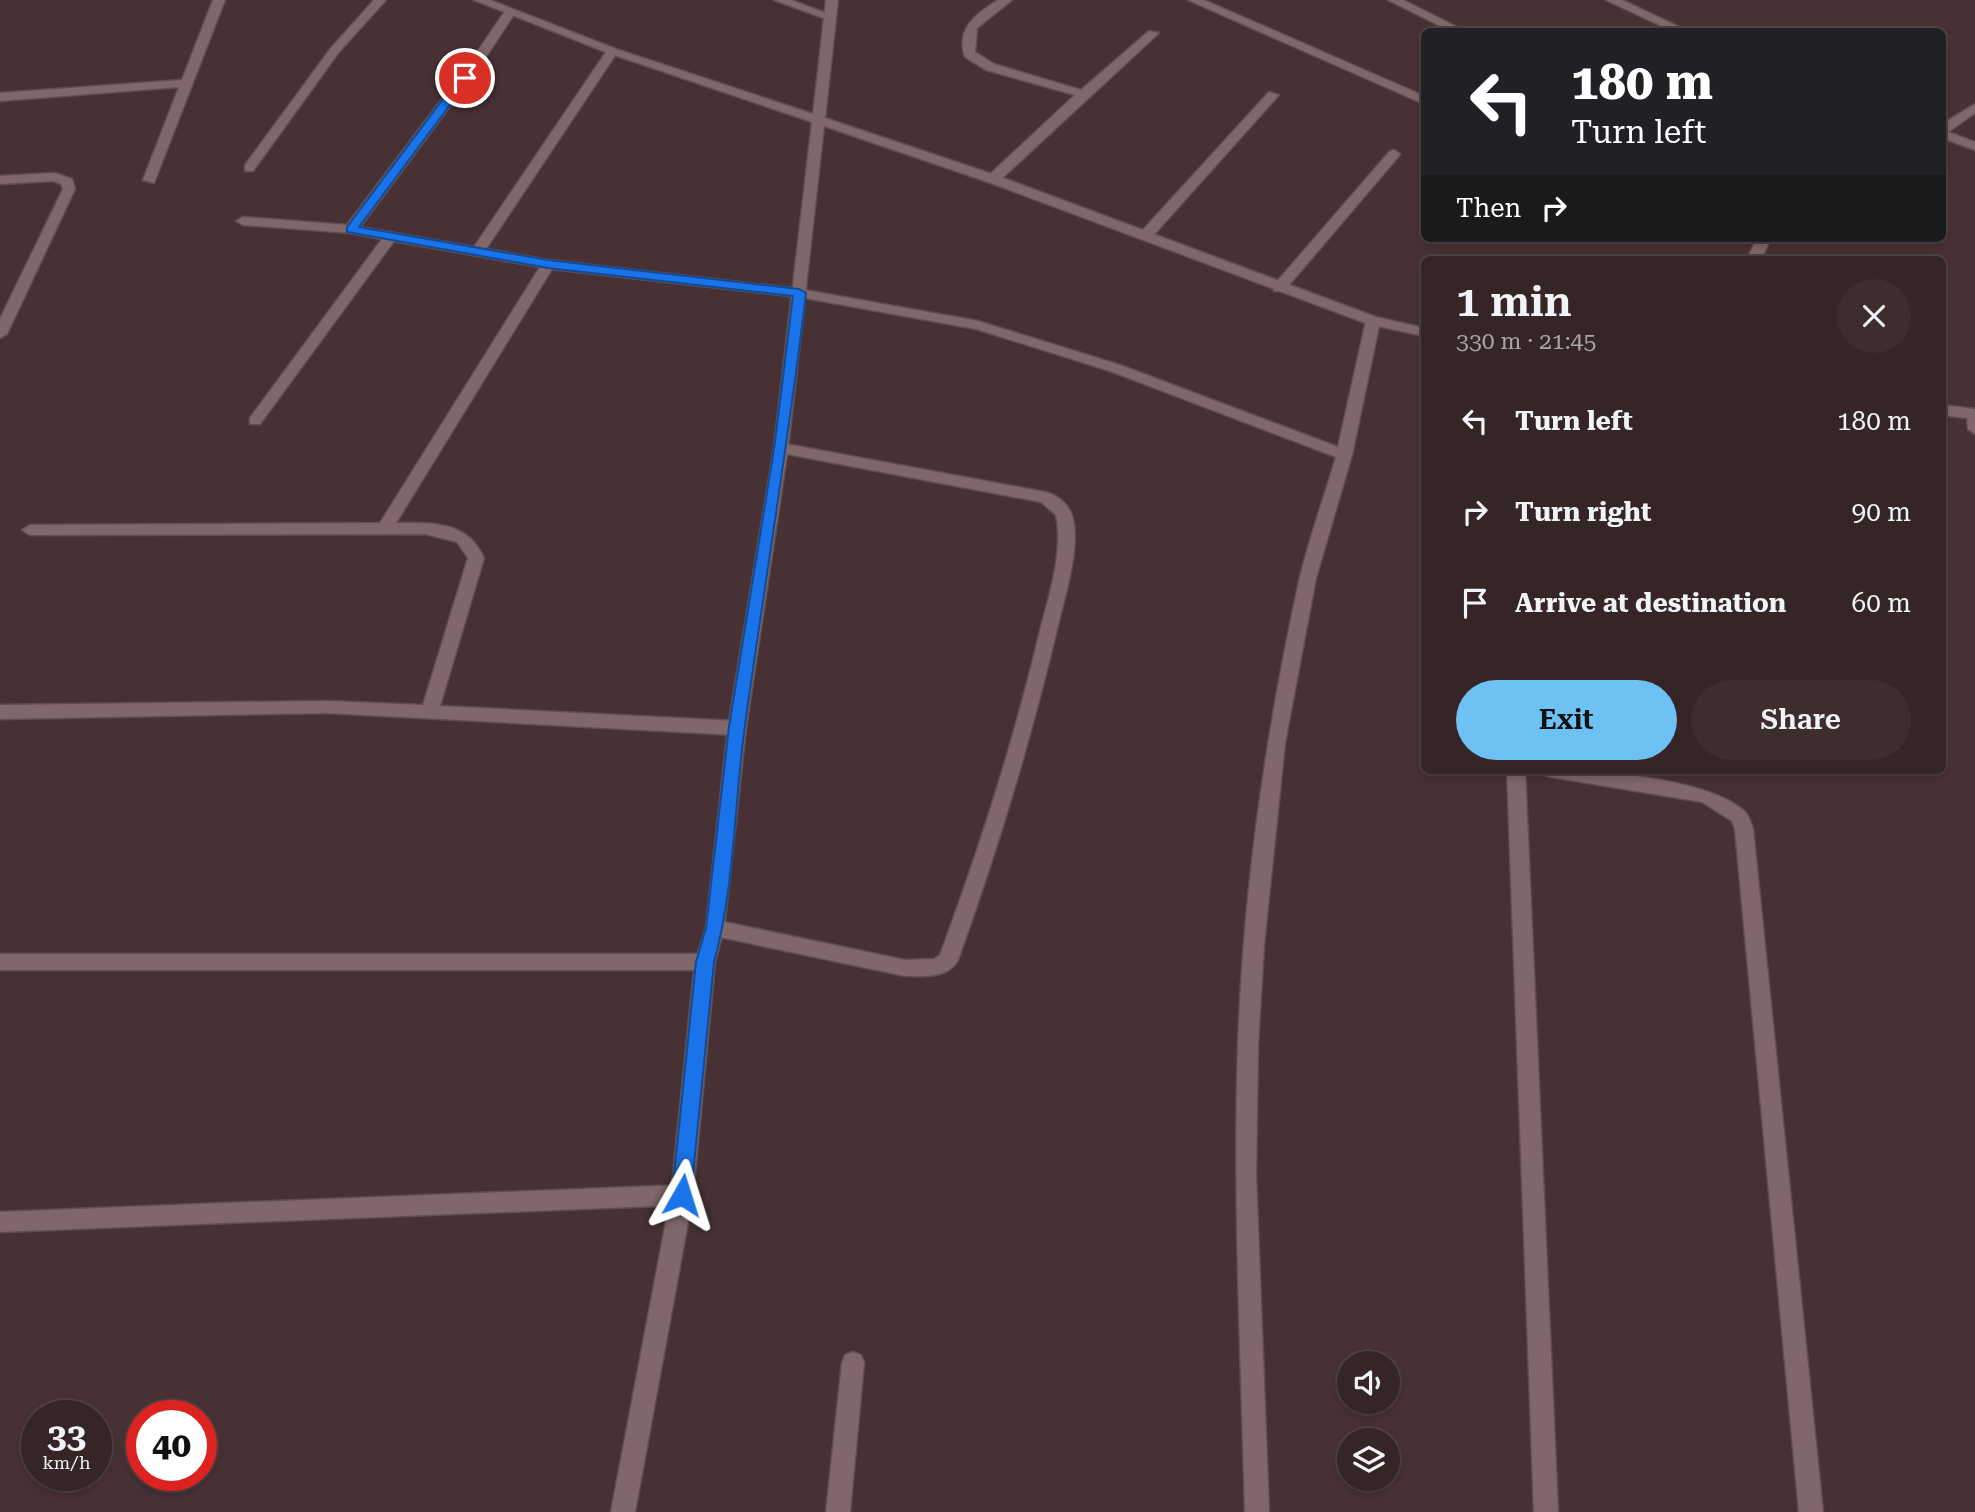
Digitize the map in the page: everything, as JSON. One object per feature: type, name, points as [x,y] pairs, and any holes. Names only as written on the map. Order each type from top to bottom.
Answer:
[{"type":"street","points":[[149,180],[219,0]]},
{"type":"street","points":[[249,168],[335,50],[380,0]]},
{"type":"street","points":[[480,0],[612,51],[993,179],[1146,235],[1279,288],[1373,321],[1421,331]]},
{"type":"street","points":[[624,1512],[682,1195],[705,962],[715,928],[737,727],[781,449],[816,120],[831,8],[780,0]]},
{"type":"street","points":[[1006,0],[978,18],[970,27],[967,44],[970,54],[990,67],[1083,94]]},
{"type":"street","points":[[1194,0],[1421,99]]},
{"type":"street","points":[[1394,0],[1454,28]]},
{"type":"street","points":[[1612,0],[1676,28]]},
{"type":"street","points":[[351,229],[478,60],[509,13]]},
{"type":"street","points":[[993,179],[1083,94],[1153,33]]},
{"type":"street","points":[[477,252],[612,51]]},
{"type":"street","points":[[0,97],[185,83]]},
{"type":"street","points":[[1146,235],[1273,95]]},
{"type":"street","points":[[1946,129],[1975,108]]},
{"type":"street","points":[[1946,134],[1975,146]]},
{"type":"street","points":[[1279,288],[1394,154]]},
{"type":"street","points":[[0,180],[55,177],[67,182],[69,189],[0,334]]},
{"type":"street","points":[[243,221],[351,229],[548,264],[799,293],[938,317],[1033,341],[1115,368],[1344,455]]},
{"type":"street","points":[[256,421],[391,236]]},
{"type":"street","points":[[385,528],[548,264]]},
{"type":"street","points":[[1257,1512],[1246,1174],[1248,1045],[1254,945],[1276,743],[1308,578],[1344,455],[1373,321]]},
{"type":"street","points":[[1946,410],[1975,414],[1975,429]]},
{"type":"street","points":[[715,928],[905,968],[937,967],[948,960],[989,848],[1040,666],[1060,579],[1065,519],[1061,508],[1045,496],[781,449]]},
{"type":"street","points":[[30,530],[385,528],[440,531],[463,537],[472,545],[475,558],[430,712]]},
{"type":"street","points":[[0,712],[327,707],[737,727]]},
{"type":"street","points":[[1516,774],[1546,1512]]},
{"type":"street","points":[[1576,774],[1706,796],[1739,816],[1744,829],[1811,1512]]},
{"type":"street","points":[[0,962],[705,962]]},
{"type":"street","points":[[0,1222],[682,1195]]},
{"type":"street","points":[[838,1512],[852,1363]]},
{"type":"route","points":[[465,78],[351,229],[548,264],[799,293],[781,449],[737,727],[715,928],[705,962],[682,1195]]}]
